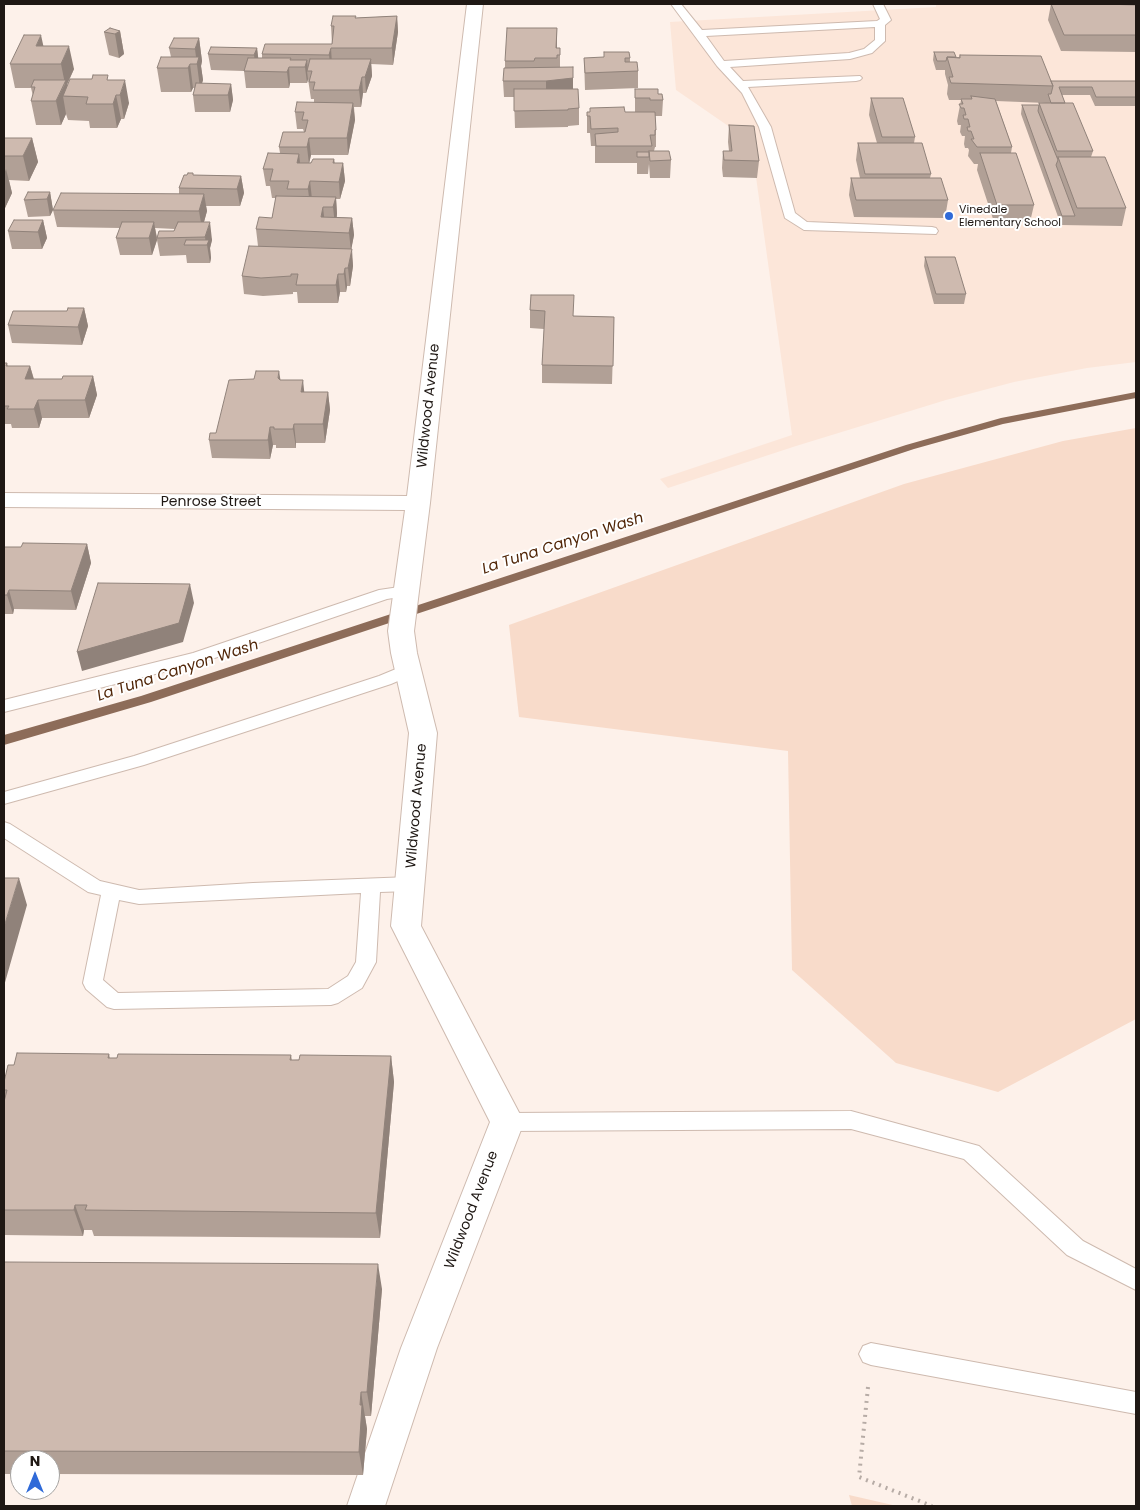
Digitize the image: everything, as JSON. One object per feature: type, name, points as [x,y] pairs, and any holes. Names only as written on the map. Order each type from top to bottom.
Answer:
[{"type":"street","name":"Wildwood Avenue","points":[[366,1506],[419,1348],[506,1122],[406,926],[423,733],[401,631],[418,504],[475,4]]},
{"type":"street","name":"Penrose Street","points":[[4,500],[418,504]]},
{"type":"lane","points":[[676,4],[721,64],[742,84],[765,127],[790,215],[804,226],[932,231]]},
{"type":"lane","points":[[698,33],[880,24],[886,20],[878,4]]},
{"type":"lane","points":[[721,64],[850,56],[868,51],[880,41],[880,24]]},
{"type":"lane","points":[[742,84],[856,78]]},
{"type":"lane","points":[[4,706],[197,658],[385,594],[405,595]]},
{"type":"lane","points":[[4,798],[138,761],[385,680],[408,670]]},
{"type":"lane","points":[[4,829],[95,887],[139,897],[253,890],[410,884]]},
{"type":"lane","points":[[112,891],[93,983],[114,1001],[331,997],[355,982],[366,962],[370,885]]},
{"type":"lane","points":[[506,1122],[851,1120],[971,1152],[1075,1248],[1136,1280]]},
{"type":"lane","points":[[871,1354],[1136,1404]]},
{"type":"path","points":[[871,1354],[859,1477],[932,1506]]},
{"type":"shaded area","name":"Vinedale Elementary School","points":[[1136,4],[1136,362],[1087,368],[1014,382],[946,400],[668,488],[660,479],[792,435],[756,177],[753,143],[676,90],[670,22],[936,7],[936,5]]},
{"type":"shaded area","points":[[1136,428],[1136,1019],[998,1092],[896,1063],[792,970],[788,751],[519,717],[509,625],[904,484],[1063,441]]},
{"type":"shaded area","points":[[849,1495],[897,1506],[852,1506]]},
{"type":"building","points":[[1051,4],[1136,5],[1136,35],[1064,35]]},
{"type":"building","points":[[333,16],[356,16],[355,18],[397,16],[392,48],[331,48],[329,55],[262,54],[265,44],[332,44],[334,26],[331,26]]},
{"type":"building","points":[[110,28],[120,31],[115,34],[104,32]]},
{"type":"building","points":[[507,28],[557,28],[556,48],[560,48],[560,55],[557,55],[557,58],[535,58],[534,61],[505,61]]},
{"type":"building","points":[[24,35],[41,35],[36,46],[69,46],[61,64],[10,64]]},
{"type":"building","points":[[174,38],[199,38],[195,49],[169,48]]},
{"type":"building","points":[[211,47],[257,48],[254,55],[208,54]]},
{"type":"building","points":[[604,52],[629,52],[630,58],[625,58],[625,62],[637,62],[638,71],[585,73],[584,58],[604,57]]},
{"type":"building","points":[[934,52],[954,52],[956,57],[947,57],[946,61],[937,61]]},
{"type":"building","points":[[960,55],[1041,56],[1053,86],[951,83],[949,77],[953,77],[947,57],[960,58]]},
{"type":"building","points":[[161,57],[199,57],[197,64],[190,64],[188,68],[157,68]]},
{"type":"building","points":[[248,58],[307,60],[305,67],[289,67],[287,72],[244,71]]},
{"type":"building","points":[[310,59],[371,59],[365,77],[362,77],[359,90],[313,90],[315,82],[309,82],[312,71],[307,71]]},
{"type":"building","points":[[573,67],[573,78],[546,81],[503,81],[504,68]]},
{"type":"building","points":[[93,75],[108,75],[107,80],[125,80],[120,95],[116,95],[113,104],[86,104],[88,97],[63,96],[70,79],[92,79]]},
{"type":"building","points":[[34,80],[66,80],[56,101],[31,101],[35,87],[31,87]]},
{"type":"building","points":[[1051,81],[1136,81],[1136,97],[1096,97],[1092,87],[1059,87],[1065,103],[1051,103],[1048,94],[1051,94],[1053,86]]},
{"type":"building","points":[[196,83],[231,84],[228,95],[193,95]]},
{"type":"building","points":[[514,89],[578,89],[579,108],[514,111]]},
{"type":"building","points":[[635,89],[658,89],[658,94],[662,94],[663,100],[635,98]]},
{"type":"building","points":[[971,96],[995,99],[1012,147],[977,147],[971,139],[974,139],[971,131],[968,131],[967,127],[970,127],[968,119],[964,119],[963,115],[966,115],[964,108],[961,108],[959,104],[963,104],[961,99],[972,99]]},
{"type":"building","points":[[871,98],[903,98],[915,137],[882,137]]},
{"type":"building","points":[[297,102],[353,103],[347,138],[309,138],[307,147],[279,147],[283,132],[305,132],[308,120],[302,120],[304,112],[295,112]]},
{"type":"building","points":[[1039,103],[1073,103],[1093,151],[1057,151]]},
{"type":"building","points":[[1022,105],[1039,105],[1038,111],[1058,160],[1056,165],[1075,216],[1062,216]]},
{"type":"building","points":[[624,107],[625,112],[655,112],[655,135],[650,135],[652,146],[596,146],[595,134],[618,132],[618,128],[591,129],[590,116],[587,116],[587,112],[590,112],[590,108]]},
{"type":"building","points":[[729,125],[754,126],[759,161],[724,160],[723,151],[732,151]]},
{"type":"building","points":[[4,138],[32,138],[23,156],[4,156]]},
{"type":"building","points":[[858,143],[922,143],[931,174],[865,174]]},
{"type":"building","points":[[649,151],[669,151],[671,160],[650,161]]},
{"type":"building","points":[[637,152],[649,152],[649,157],[637,157]]},
{"type":"building","points":[[268,153],[299,154],[297,163],[311,163],[313,159],[334,159],[333,163],[343,163],[339,182],[310,181],[308,189],[287,189],[289,181],[270,181],[273,169],[263,169]]},
{"type":"building","points":[[980,153],[1016,153],[1034,205],[997,205]]},
{"type":"building","points":[[1058,157],[1105,157],[1126,208],[1077,208]]},
{"type":"building","points":[[193,173],[193,175],[241,176],[237,189],[179,188],[184,175]]},
{"type":"building","points":[[851,178],[941,178],[948,200],[856,200]]},
{"type":"building","points":[[28,192],[50,192],[47,199],[24,200]]},
{"type":"building","points":[[61,193],[204,194],[199,211],[53,210]]},
{"type":"building","points":[[276,196],[336,197],[333,207],[323,207],[321,217],[352,218],[349,233],[256,229],[259,217],[272,218]]},
{"type":"building","points":[[14,220],[43,220],[38,232],[8,231]]},
{"type":"building","points":[[122,222],[154,222],[149,238],[116,238]]},
{"type":"building","points":[[178,222],[210,222],[205,237],[157,238],[159,231],[174,231]]},
{"type":"building","points":[[186,240],[209,240],[207,245],[184,245]]},
{"type":"building","points":[[249,246],[352,249],[348,268],[345,268],[344,274],[338,274],[336,285],[296,285],[298,274],[261,278],[242,276]]},
{"type":"building","points":[[925,257],[955,257],[966,294],[936,294]]},
{"type":"building","points":[[531,295],[574,295],[573,316],[614,317],[613,366],[542,365],[545,311],[530,310]]},
{"type":"building","points":[[68,308],[84,308],[78,327],[8,325],[13,311],[67,311]]},
{"type":"building","points":[[4,363],[7,363],[6,366],[30,366],[25,379],[62,379],[63,376],[93,376],[85,400],[38,400],[34,409],[7,409],[9,406],[4,406]]},
{"type":"building","points":[[256,371],[279,371],[278,378],[280,380],[303,380],[301,392],[328,392],[323,424],[294,424],[293,429],[274,429],[274,427],[270,427],[268,440],[209,440],[210,433],[216,433],[229,380],[254,379]]},
{"type":"building","points":[[23,543],[87,544],[71,591],[9,590],[7,595],[4,595],[4,547],[21,547]]},
{"type":"building","points":[[98,583],[190,584],[179,623],[77,652]]},
{"type":"building","points":[[4,878],[19,878],[4,927]]},
{"type":"building","points":[[17,1053],[109,1054],[108,1058],[117,1058],[118,1054],[291,1055],[290,1060],[299,1060],[300,1055],[391,1056],[376,1213],[85,1210],[87,1205],[75,1205],[74,1210],[4,1210],[4,1102],[7,1090],[4,1090],[4,1082],[8,1065],[14,1065]]},
{"type":"building","points":[[4,1262],[378,1264],[367,1392],[361,1392],[359,1452],[4,1451]]},
{"type":"waterway","name":"La Tuna Canyon Wash","points":[[4,740],[146,699],[910,447],[1001,421],[1136,395]]},
{"type":"place","name":"Vinedale Elementary School","points":[[949,216]]}]
